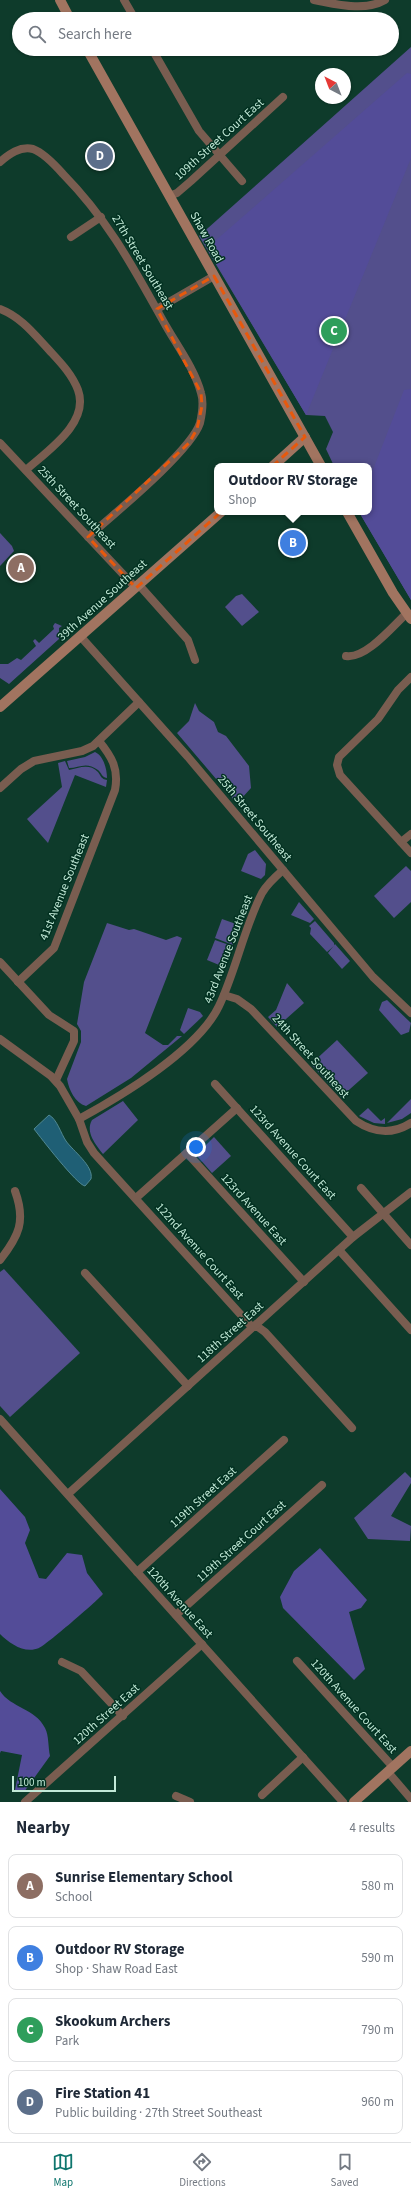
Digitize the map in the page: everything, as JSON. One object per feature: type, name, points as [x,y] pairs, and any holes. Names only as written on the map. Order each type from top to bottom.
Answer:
[{"type":"main road","points":[[60,0],[66,12]]},
{"type":"main road","name":"Shaw Road","points":[[91,56],[319,463]]},
{"type":"main road","points":[[276,463],[305,437]]},
{"type":"main road","name":"39th Avenue Southeast","points":[[0,707],[138,587],[218,515]]},
{"type":"main road","points":[[349,515],[393,593],[409,616]]},
{"type":"main road","points":[[354,1802],[411,1751]]},
{"type":"street","points":[[124,0],[131,12]]},
{"type":"street","points":[[314,0],[353,6],[371,5],[385,0]]},
{"type":"street","points":[[156,56],[199,131],[242,181]]},
{"type":"street","name":"109th Street Court East","points":[[169,196],[177,193],[283,97]]},
{"type":"street","name":"27th Street Southeast","points":[[0,162],[9,154],[23,149],[33,150],[44,155],[78,190],[101,217],[128,257],[199,387],[202,399],[201,417],[197,429],[189,443],[88,537]]},
{"type":"street","points":[[71,237],[101,217]]},
{"type":"street","points":[[157,310],[214,276]]},
{"type":"street","points":[[0,309],[14,316],[28,327],[68,372],[78,389],[80,403],[77,416],[70,429],[26,470]]},
{"type":"street","name":"25th Street Southeast","points":[[0,443],[88,537],[188,640],[196,660]]},
{"type":"street","points":[[346,656],[354,657],[364,653],[409,616]]},
{"type":"street","name":"25th Street Southeast","points":[[81,637],[139,702],[377,982],[411,1013]]},
{"type":"street","points":[[411,677],[398,690],[378,719],[339,757],[336,765],[340,775],[411,853]]},
{"type":"street","points":[[0,788],[21,769],[34,761],[82,751],[99,741],[139,702]]},
{"type":"street","name":"41st Avenue Southeast","points":[[18,982],[54,948],[115,790],[117,781],[114,762],[99,741]]},
{"type":"street","points":[[401,842],[411,834]]},
{"type":"street","name":"43rd Avenue Southeast","points":[[79,1119],[131,1089],[194,1038],[212,1019],[224,995],[262,892],[282,870]]},
{"type":"street","points":[[0,962],[49,1015],[74,1031],[74,1041],[56,1080],[0,1039]]},
{"type":"street","name":"24th Street Southeast","points":[[224,995],[237,998],[251,1009],[273,1030],[350,1116],[362,1125],[382,1132],[396,1131],[411,1124]]},
{"type":"street","name":"122nd Avenue Court East","points":[[56,1080],[79,1119],[90,1147],[252,1327],[258,1327],[266,1332],[352,1428]]},
{"type":"street","name":"123rd Avenue Court East","points":[[215,1084],[353,1237]]},
{"type":"street","points":[[136,1198],[237,1108]]},
{"type":"street","name":"123rd Avenue East","points":[[187,1153],[304,1282]]},
{"type":"street","points":[[361,1188],[411,1245]]},
{"type":"street","points":[[0,1260],[10,1247],[20,1224],[20,1206],[15,1191]]},
{"type":"street","name":"118th Street East","points":[[68,1494],[353,1237],[411,1192]]},
{"type":"street","points":[[339,1250],[411,1330]]},
{"type":"street","points":[[85,1273],[188,1386]]},
{"type":"street","name":"120th Avenue East","points":[[0,1419],[343,1802]]},
{"type":"street","name":"119th Street East","points":[[137,1572],[284,1440]]},
{"type":"street","name":"119th Street Court East","points":[[176,1615],[322,1485]]},
{"type":"street","name":"120th Street East","points":[[25,1802],[202,1644]]},
{"type":"street","name":"120th Avenue Court East","points":[[297,1661],[390,1770],[411,1799]]},
{"type":"street","points":[[62,1662],[81,1671],[123,1716]]},
{"type":"street","points":[[262,1795],[303,1757]]},
{"type":"street","points":[[176,1796],[190,1802]]},
{"type":"highlighted area","points":[[214,276],[305,437],[136,588],[88,537],[189,443],[197,429],[202,406],[201,393],[157,309]]},
{"type":"shaded area","points":[[411,47],[411,600],[361,515],[372,515],[372,463],[333,463],[326,449],[333,432],[325,416],[306,415],[199,236],[347,104],[351,104],[351,100]]},
{"type":"shaded area","points":[[407,73],[411,74],[411,158],[306,415],[207,248]]},
{"type":"shaded area","points":[[411,389],[411,600],[361,515],[372,515],[372,472],[404,390]]},
{"type":"shaded area","points":[[0,533],[12,546],[14,551],[0,566]]},
{"type":"shaded area","points":[[242,594],[259,612],[242,626],[225,607],[236,596]]},
{"type":"shaded area","points":[[55,623],[62,626],[59,628],[59,639],[9,684],[0,678],[0,664],[8,664],[17,658],[21,660],[36,646],[33,641],[35,639],[39,643],[54,629],[53,626]]},
{"type":"shaded area","points":[[195,703],[199,711],[214,722],[218,732],[226,736],[249,766],[251,788],[241,799],[236,798],[234,800],[177,733],[189,721]]},
{"type":"shaded area","points":[[95,752],[103,760],[106,767],[107,778],[94,767],[86,765],[69,768],[67,761],[85,757]]},
{"type":"shaded area","points":[[65,761],[69,770],[84,767],[95,769],[102,778],[107,780],[106,787],[75,775],[48,843],[27,819],[62,787],[58,763]]},
{"type":"shaded area","points":[[255,850],[266,864],[265,875],[261,879],[241,871],[248,854]]},
{"type":"shaded area","points":[[406,866],[411,871],[411,902],[394,918],[374,896]]},
{"type":"shaded area","points":[[299,902],[314,919],[310,923],[291,915]]},
{"type":"shaded area","points":[[222,919],[236,924],[239,928],[233,945],[215,938]]},
{"type":"shaded area","points":[[315,921],[334,943],[334,946],[327,952],[310,934],[311,928],[309,926]]},
{"type":"shaded area","points":[[107,923],[129,930],[134,929],[166,940],[177,936],[182,938],[145,1033],[163,1045],[168,1045],[177,1036],[182,1036],[131,1078],[86,1106],[73,1096],[67,1079],[81,1042],[81,1031],[77,1024],[84,982]]},
{"type":"shaded area","points":[[215,940],[232,946],[224,967],[207,960]]},
{"type":"shaded area","points":[[335,944],[350,961],[342,969],[328,953]]},
{"type":"shaded area","points":[[287,983],[304,1003],[277,1027],[268,1017],[276,1010]]},
{"type":"shaded area","points":[[387,1000],[411,1023],[409,1032],[401,1035],[379,1010],[382,1002]]},
{"type":"shaded area","points":[[188,1008],[200,1012],[203,1016],[184,1034],[180,1030]]},
{"type":"shaded area","points":[[337,1040],[368,1073],[341,1097],[311,1064]]},
{"type":"shaded area","points":[[411,1099],[411,1113],[402,1119],[387,1123]]},
{"type":"shaded area","points":[[123,1101],[138,1120],[103,1154],[92,1138],[90,1125],[92,1120]]},
{"type":"shaded area","points":[[368,1108],[381,1121],[385,1118],[385,1124],[374,1123],[359,1116]]},
{"type":"shaded area","points":[[214,1137],[231,1156],[212,1173],[197,1154]]},
{"type":"shaded area","points":[[4,1269],[80,1353],[10,1417],[0,1406],[0,1272]]},
{"type":"shaded area","points":[[405,1472],[411,1478],[411,1483],[391,1516],[411,1526],[410,1541],[368,1539],[354,1518]]},
{"type":"shaded area","points":[[0,1489],[25,1517],[30,1530],[25,1543],[39,1578],[46,1579],[67,1553],[82,1555],[87,1573],[103,1594],[82,1614],[39,1648],[34,1650],[18,1647],[0,1634]]},
{"type":"shaded area","points":[[320,1548],[367,1600],[361,1608],[349,1612],[365,1669],[354,1680],[283,1608],[280,1597],[294,1571]]},
{"type":"shaded area","points":[[0,1691],[10,1701],[41,1721],[47,1734],[50,1756],[24,1792],[15,1790],[22,1755],[1,1751],[0,1753]]},
{"type":"water","points":[[49,1115],[57,1123],[66,1141],[89,1169],[91,1179],[85,1186],[67,1170],[34,1129]]},
{"type":"place","name":"Fire Station 41","points":[[100,156]]},
{"type":"place","name":"Skookum Archers","points":[[334,331]]},
{"type":"place","name":"Outdoor RV Storage","points":[[293,543]]},
{"type":"place","name":"Sunrise Elementary School","points":[[21,568]]}]
